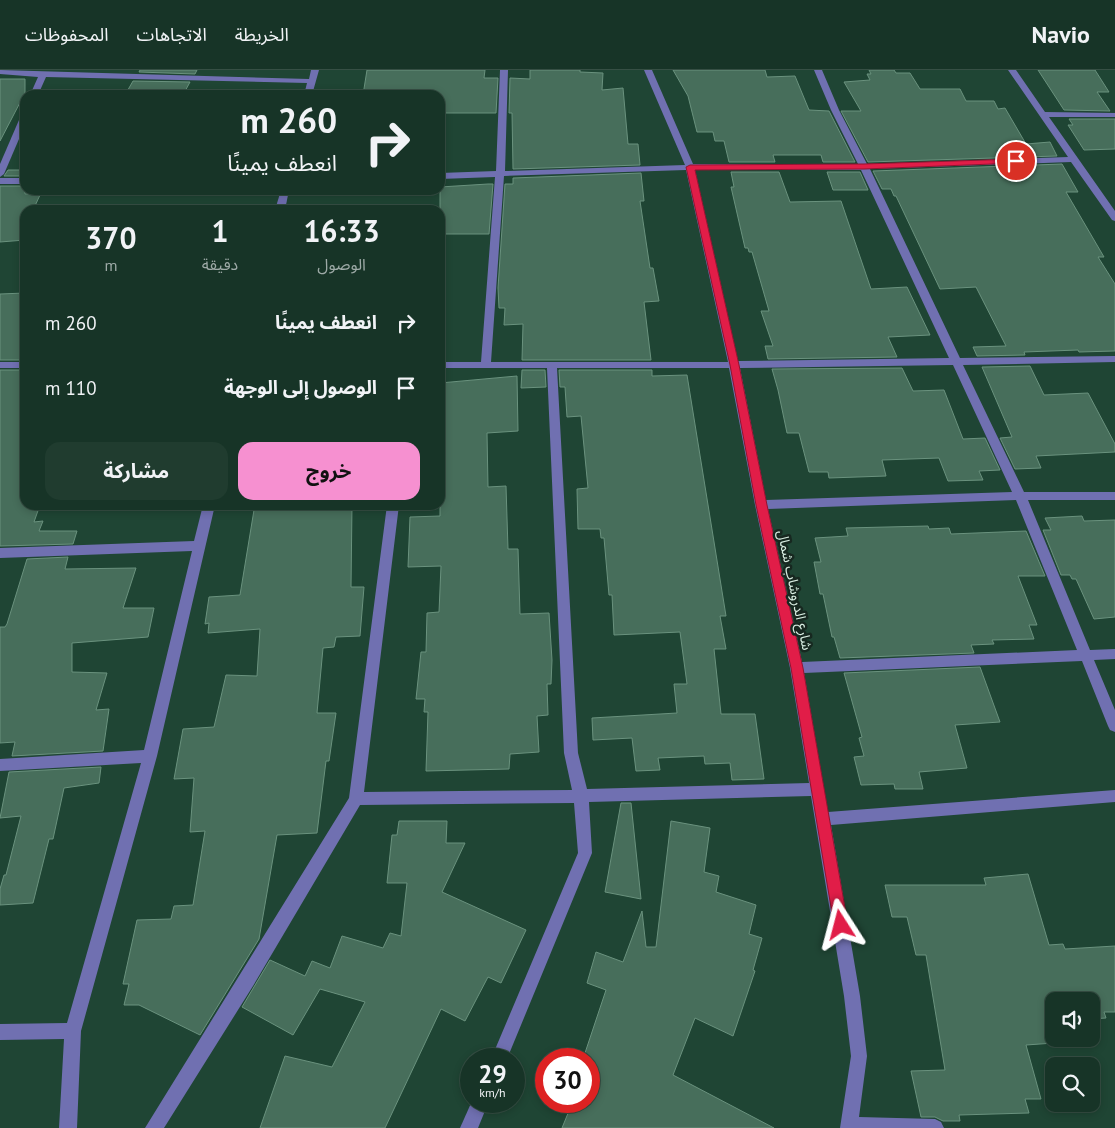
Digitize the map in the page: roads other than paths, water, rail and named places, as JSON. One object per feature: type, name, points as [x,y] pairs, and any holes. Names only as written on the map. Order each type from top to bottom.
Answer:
[{"type":"street","points":[[309,90],[315,70]]},
{"type":"street","points":[[486,364],[500,175],[504,70]]},
{"type":"street","name":"شارع الدروشاب شمال","points":[[648,70],[690,167],[734,365],[761,505],[797,668],[817,789],[824,818],[852,996],[859,1056],[850,1127]]},
{"type":"street","points":[[818,70],[835,110],[864,167],[1020,496],[1115,726]]},
{"type":"street","points":[[1012,70],[1115,218]]},
{"type":"street","points":[[0,72],[312,81]]},
{"type":"street","points":[[36,90],[43,72]]},
{"type":"street","points":[[1042,114],[1115,115]]},
{"type":"street","points":[[0,174],[20,127]]},
{"type":"street","points":[[445,176],[690,167],[864,167],[1074,159]]},
{"type":"street","points":[[0,181],[20,181]]},
{"type":"street","points":[[445,365],[734,365],[1115,359]]},
{"type":"street","points":[[504,1048],[585,853],[581,796],[571,753],[552,364]]},
{"type":"street","points":[[0,365],[20,365]]},
{"type":"street","points":[[761,505],[1020,496],[1115,496]]},
{"type":"street","points":[[68,1128],[72,1030],[150,756],[208,510]]},
{"type":"street","points":[[154,1128],[247,980],[356,799],[392,510]]},
{"type":"street","points":[[0,553],[198,546]]},
{"type":"street","points":[[797,668],[1115,654]]},
{"type":"street","points":[[0,765],[150,756]]},
{"type":"street","points":[[356,799],[581,796],[817,789]]},
{"type":"street","points":[[824,818],[1115,796]]},
{"type":"street","points":[[0,1032],[72,1030]]},
{"type":"street","points":[[469,1128],[476,1113]]},
{"type":"street","points":[[850,1127],[935,1128]]}]
